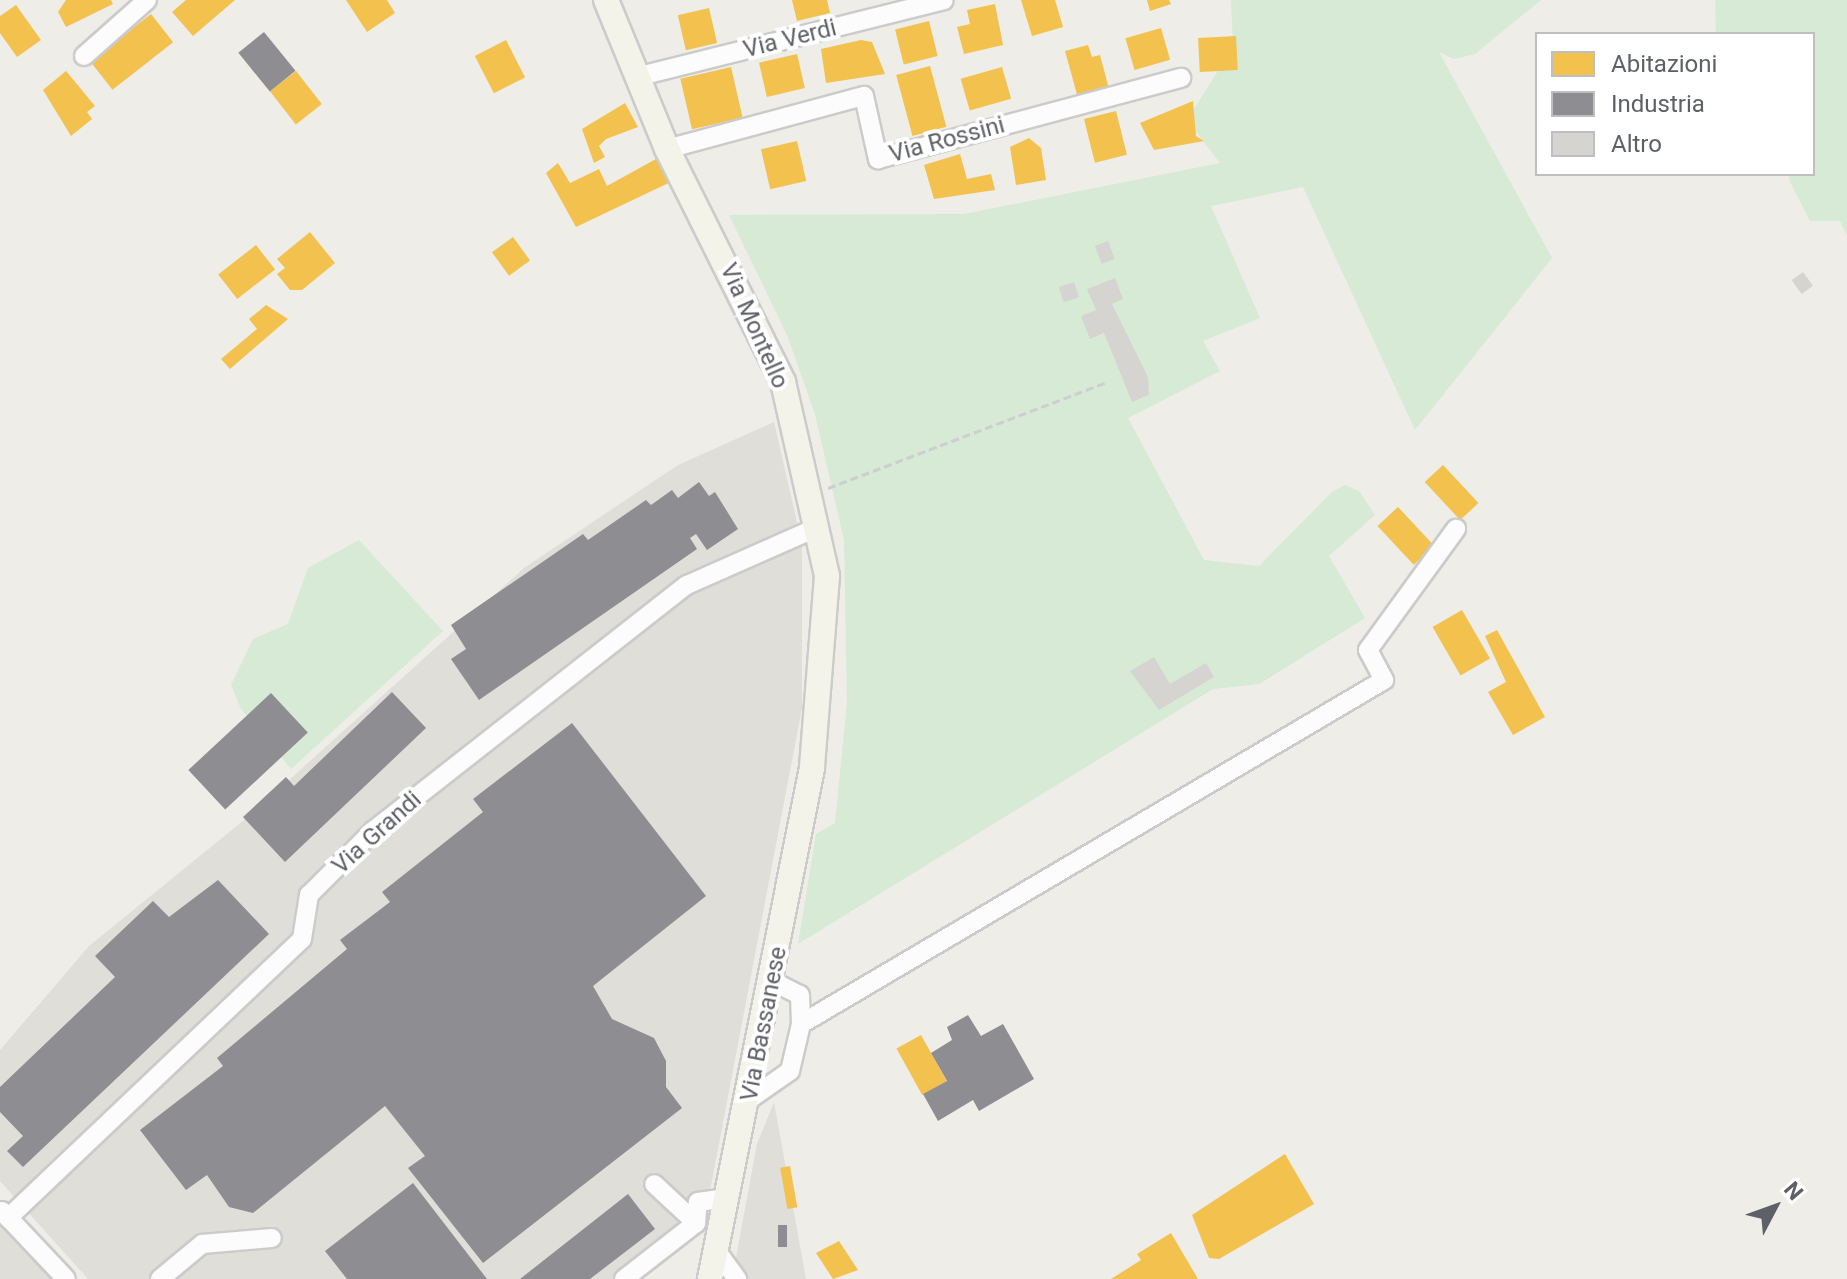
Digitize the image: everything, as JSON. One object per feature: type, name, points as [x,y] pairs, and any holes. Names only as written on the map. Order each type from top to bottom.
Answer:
[{"type":"main road","name":"Via Montello","points":[[606,0],[667,149],[783,382],[827,576],[825,667],[812,768]]},
{"type":"main road","name":"Via Bassanese","points":[[710,1279],[750,1099],[812,768]]},
{"type":"street","points":[[84,56],[147,0]]},
{"type":"street","name":"Via Verdi","points":[[636,77],[944,0]]},
{"type":"street","name":"Via Rossini","points":[[667,149],[864,96],[878,159],[1181,78]]},
{"type":"street","name":"Via Grandi","points":[[4,1213],[302,939],[309,895],[374,830],[687,585],[818,527]]},
{"type":"street","points":[[801,1024],[1384,680],[1368,650],[1456,529]]},
{"type":"street","points":[[750,1099],[790,1071],[801,1024],[800,995],[772,981]]},
{"type":"street","points":[[654,1184],[696,1223]]},
{"type":"street","points":[[624,1279],[696,1223],[698,1202],[727,1198]]},
{"type":"street","points":[[4,1213],[66,1279]]},
{"type":"street","points":[[160,1279],[202,1244],[272,1238]]},
{"type":"street","points":[[716,1250],[737,1279]]},
{"type":"path","points":[[819,479],[821,491],[1105,383]]},
{"type":"shaded area","points":[[774,422],[802,544],[802,708],[702,1233],[636,1279],[88,1279],[0,1181],[0,1050],[89,946],[249,816],[524,568],[678,465]]},
{"type":"shaded area","points":[[774,1102],[806,1279],[732,1279],[757,1144]]},
{"type":"shaded area","points":[[0,1223],[50,1279],[0,1279]]},
{"type":"green space","points":[[1231,0],[1541,0],[1475,54],[1454,59],[1439,52],[1552,258],[1415,430],[1303,187],[1211,206],[1260,318],[1203,341],[1220,371],[1128,418],[1204,560],[1259,566],[1332,492],[1345,485],[1359,491],[1375,515],[1329,556],[1365,618],[1259,684],[1213,689],[798,944],[816,834],[835,823],[847,702],[844,540],[815,414],[787,335],[729,215],[964,214],[1220,163],[1187,120],[1233,47]]},
{"type":"green space","points":[[1715,0],[1847,0],[1847,235],[1840,221],[1810,221],[1788,176],[1815,176],[1815,32],[1716,32]]},
{"type":"green space","points":[[359,540],[443,631],[291,769],[241,709],[231,685],[253,639],[288,624],[308,568]]},
{"type":"building: Abitazioni","points":[[66,0],[111,0],[113,4],[66,27],[58,12]]},
{"type":"building: Abitazioni","points":[[186,0],[235,0],[193,36],[172,12]]},
{"type":"building: Abitazioni","points":[[346,0],[387,0],[395,13],[367,32]]},
{"type":"building: Abitazioni","points":[[792,0],[827,0],[830,13],[797,21]]},
{"type":"building: Abitazioni","points":[[1021,0],[1055,0],[1063,27],[1032,36]]},
{"type":"building: Abitazioni","points":[[1147,0],[1169,0],[1171,4],[1150,11]]},
{"type":"building: Abitazioni","points":[[995,4],[1003,45],[964,54],[957,27],[970,24],[967,10]]},
{"type":"building: Abitazioni","points":[[16,5],[41,40],[17,57],[0,33],[0,16]]},
{"type":"building: Abitazioni","points":[[709,8],[717,43],[686,50],[678,15]]},
{"type":"building: Abitazioni","points":[[151,14],[173,42],[112,90],[90,61]]},
{"type":"building: Abitazioni","points":[[929,21],[938,56],[904,64],[895,29]]},
{"type":"building: Abitazioni","points":[[1161,28],[1170,60],[1135,70],[1125,38]]},
{"type":"building: Abitazioni","points":[[1236,36],[1238,70],[1200,72],[1198,38]]},
{"type":"building: Abitazioni","points":[[506,40],[525,77],[494,93],[475,56]]},
{"type":"building: Abitazioni","points":[[861,40],[872,42],[885,74],[826,83],[821,49]]},
{"type":"building: Abitazioni","points":[[1088,45],[1092,57],[1100,55],[1109,89],[1078,98],[1065,51]]},
{"type":"building: Abitazioni","points":[[797,54],[805,88],[767,97],[759,63]]},
{"type":"building: Abitazioni","points":[[930,66],[946,127],[912,136],[896,75]]},
{"type":"building: Abitazioni","points":[[731,67],[743,118],[692,129],[680,79]]},
{"type":"building: Abitazioni","points":[[1002,67],[1011,99],[970,111],[961,79]]},
{"type":"building: Abitazioni","points":[[66,71],[95,106],[87,112],[92,119],[71,136],[43,90]]},
{"type":"building: Abitazioni","points":[[296,71],[322,104],[296,124],[270,91]]},
{"type":"building: Abitazioni","points":[[1193,101],[1196,136],[1204,141],[1154,150],[1140,123]]},
{"type":"building: Abitazioni","points":[[625,103],[638,127],[606,139],[599,146],[605,157],[594,163],[582,129]]},
{"type":"building: Abitazioni","points":[[1116,111],[1127,155],[1095,163],[1084,119]]},
{"type":"building: Abitazioni","points":[[1029,138],[1041,148],[1046,180],[1016,185],[1010,147]]},
{"type":"building: Abitazioni","points":[[797,141],[806,181],[770,189],[761,149]]},
{"type":"building: Abitazioni","points":[[665,154],[677,179],[576,227],[546,173],[558,163],[570,183],[599,169],[607,186]]},
{"type":"building: Abitazioni","points":[[960,154],[967,179],[991,174],[995,190],[934,199],[924,165]]},
{"type":"building: Abitazioni","points":[[310,232],[335,263],[302,290],[290,290],[277,274],[285,268],[277,259]]},
{"type":"building: Abitazioni","points":[[513,237],[530,260],[509,276],[492,252]]},
{"type":"building: Abitazioni","points":[[256,245],[275,269],[237,299],[218,275]]},
{"type":"building: Abitazioni","points":[[266,305],[288,319],[230,369],[221,359],[257,329],[249,319]]},
{"type":"building: Abitazioni","points":[[1443,465],[1478,503],[1460,520],[1425,482]]},
{"type":"building: Abitazioni","points":[[1398,507],[1434,546],[1414,565],[1378,526]]},
{"type":"building: Abitazioni","points":[[1462,610],[1490,658],[1461,675],[1433,627]]},
{"type":"building: Abitazioni","points":[[1497,630],[1545,717],[1513,735],[1488,692],[1506,682],[1485,636]]},
{"type":"building: Abitazioni","points":[[921,1035],[947,1081],[922,1095],[897,1049]]},
{"type":"building: Abitazioni","points":[[1285,1154],[1314,1204],[1219,1259],[1209,1258],[1192,1215]]},
{"type":"building: Abitazioni","points":[[790,1166],[797,1207],[787,1209],[780,1168]]},
{"type":"building: Abitazioni","points":[[1171,1233],[1198,1279],[1111,1279],[1141,1260],[1137,1254]]},
{"type":"building: Abitazioni","points":[[839,1241],[858,1270],[833,1279],[816,1253]]},
{"type":"building: Industria","points":[[264,32],[295,71],[270,92],[238,53]]},
{"type":"building: Industria","points":[[699,482],[709,496],[715,492],[738,529],[707,550],[696,534],[690,538],[697,549],[479,700],[451,659],[466,649],[451,625],[583,534],[588,540],[646,500],[651,505],[672,490],[678,498]]},
{"type":"building: Industria","points":[[392,692],[426,728],[285,862],[243,817],[286,777],[294,786]]},
{"type":"building: Industria","points":[[271,693],[308,732],[225,810],[188,770]]},
{"type":"building: Industria","points":[[572,723],[706,896],[593,986],[612,1019],[654,1038],[666,1061],[666,1087],[682,1108],[483,1263],[408,1168],[425,1156],[385,1106],[253,1213],[229,1207],[207,1175],[186,1190],[140,1130],[223,1066],[217,1058],[347,949],[340,940],[390,902],[382,892],[483,812],[473,799]]},
{"type":"building: Industria","points":[[218,880],[269,934],[23,1167],[7,1151],[23,1136],[0,1112],[0,1087],[115,977],[95,956],[153,901],[169,917]]},
{"type":"building: Industria","points":[[968,1015],[981,1036],[1003,1024],[1034,1079],[979,1111],[973,1100],[938,1121],[923,1094],[947,1081],[931,1053],[952,1040],[947,1027]]},
{"type":"building: Industria","points":[[413,1183],[487,1279],[347,1279],[325,1251]]},
{"type":"building: Industria","points":[[628,1194],[655,1229],[590,1279],[520,1279]]},
{"type":"building: Industria","points":[[778,1225],[787,1225],[787,1247],[778,1247]]},
{"type":"building: Altro","points":[[1108,241],[1115,259],[1102,264],[1095,246]]},
{"type":"building: Altro","points":[[1803,272],[1813,286],[1802,294],[1792,280]]},
{"type":"building: Altro","points":[[1115,278],[1123,299],[1112,304],[1148,377],[1149,395],[1132,402],[1104,333],[1090,339],[1081,316],[1096,310],[1087,289]]},
{"type":"building: Altro","points":[[1074,282],[1079,297],[1064,302],[1059,287]]},
{"type":"building: Altro","points":[[1154,657],[1170,684],[1206,663],[1214,677],[1159,710],[1130,671]]}]
